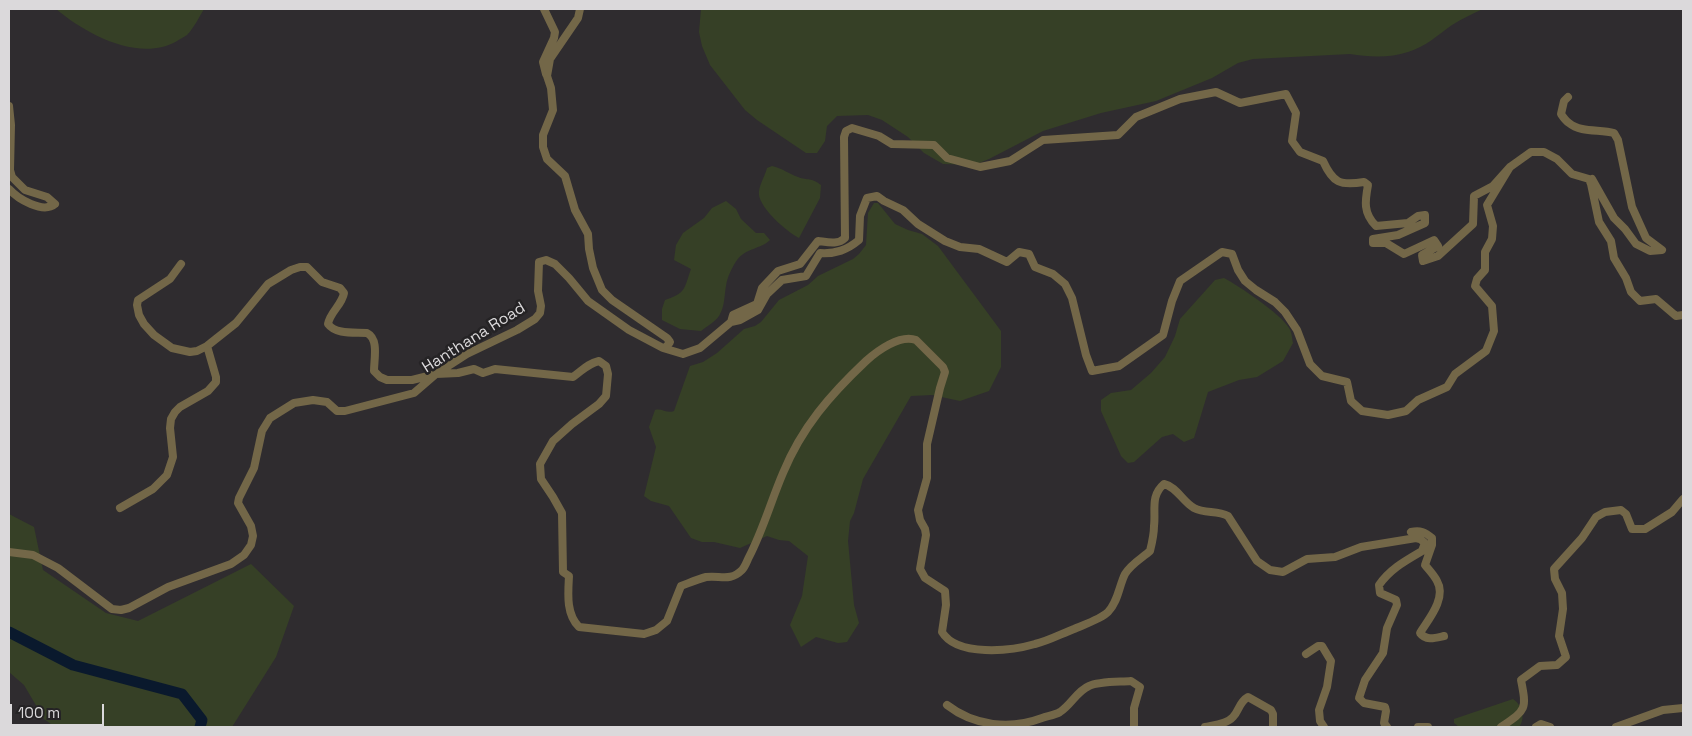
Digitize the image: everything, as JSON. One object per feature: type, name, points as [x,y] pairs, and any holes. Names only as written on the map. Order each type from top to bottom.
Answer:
[{"type":"street","points":[[544,9],[555,32],[543,62],[551,88],[553,110],[543,135],[543,147],[547,159],[565,176],[575,210],[588,234],[593,268],[602,290],[612,300],[667,338],[670,342],[662,348]]},
{"type":"street","points":[[547,76],[550,59],[578,18],[580,9]]},
{"type":"street","points":[[731,322],[733,316],[757,304],[762,288],[778,271],[800,264],[818,241],[834,242],[842,241],[845,238],[844,137],[846,131],[852,128],[879,136],[892,144],[934,145],[947,158],[980,167],[1010,161],[1043,140],[1118,135],[1136,117],[1180,99],[1216,92],[1240,103],[1286,94],[1296,113],[1292,141],[1300,152],[1323,161],[1328,173],[1336,182],[1350,184],[1364,182],[1368,185],[1365,202],[1369,219],[1376,226],[1408,223],[1418,216],[1425,215],[1425,223],[1398,235],[1373,239],[1373,244],[1386,243],[1404,254],[1434,240],[1438,246],[1422,255],[1423,261],[1438,256],[1473,224],[1474,196],[1493,186],[1510,167],[1531,152],[1544,152],[1557,158],[1572,174],[1589,179],[1599,222],[1611,241],[1614,258],[1626,278],[1631,292],[1640,301],[1656,299],[1676,316],[1683,315]]},
{"type":"street","points":[[1568,97],[1564,101],[1561,114],[1570,124],[1582,129],[1603,130],[1614,133],[1618,140],[1632,207],[1646,238],[1662,250],[1650,251],[1636,244],[1626,229],[1614,218],[1592,179],[1591,184]]},
{"type":"street","points":[[9,106],[11,125],[10,170],[12,177],[25,190],[47,197],[55,204],[44,208],[21,200],[9,189]]},
{"type":"street","points":[[662,348],[683,354],[700,348],[731,322],[740,320],[758,310],[767,294],[782,280],[806,276],[820,253],[831,254],[848,249],[859,240],[860,216],[867,198],[877,196],[904,210],[918,224],[945,241],[960,247],[978,249],[1007,262],[1019,252],[1029,254],[1035,267],[1053,274],[1065,284],[1072,298],[1086,355],[1092,371],[1119,366],[1163,336],[1172,301],[1180,281],[1222,252],[1232,254],[1238,270],[1245,281],[1275,302],[1285,312],[1297,330],[1310,364],[1322,376],[1347,382],[1351,401],[1362,411],[1388,415],[1406,411],[1418,400],[1447,387],[1455,374],[1486,351],[1494,331],[1492,306],[1475,286],[1477,279],[1485,270],[1486,252],[1492,239],[1493,226],[1487,205],[1510,167]]},
{"type":"street","name":"Hanthana Road","points":[[9,552],[33,555],[58,568],[112,608],[121,610],[129,608],[168,587],[231,564],[244,555],[250,546],[253,536],[251,526],[238,503],[254,468],[262,431],[270,418],[294,403],[313,400],[327,402],[337,411],[345,411],[414,393],[436,374],[467,354],[518,330],[535,319],[540,313],[541,306],[538,291],[539,262],[546,260],[555,264],[588,301],[629,330],[662,348]]},
{"type":"street","points":[[181,264],[170,280],[138,300],[137,305],[139,316],[144,324],[154,335],[172,348],[190,352],[207,346],[236,323],[268,284],[291,270],[307,267],[322,282],[340,288],[344,293],[343,299],[329,318],[328,324],[331,329],[367,332],[371,335],[375,341],[374,371],[380,377],[387,380],[412,380],[436,374],[458,373],[474,369],[483,373],[496,369],[572,377],[583,371],[589,364],[599,362],[606,366],[608,374],[606,396],[600,404],[572,424],[553,441],[540,464],[540,479],[562,513],[563,572],[569,576],[569,607],[573,621],[580,628],[644,634],[656,630],[667,621],[681,586],[707,577],[730,578],[742,570],[756,544],[798,440],[814,416],[842,384],[876,352],[910,338],[916,340],[943,367],[945,372],[927,444],[927,478],[918,510],[926,535],[920,569],[925,578],[945,591],[946,605],[942,632],[950,642],[964,648],[1003,651],[1036,644],[1087,623],[1108,612],[1117,597],[1125,574],[1132,565],[1150,551],[1154,527],[1154,497],[1158,489],[1164,484],[1171,486],[1194,508],[1203,511],[1221,512],[1228,516],[1257,561],[1270,570],[1283,572],[1307,559],[1335,557],[1361,548],[1416,538]]},
{"type":"street","points":[[120,508],[153,489],[167,475],[173,457],[171,419],[180,407],[208,391],[216,382],[207,346]]},
{"type":"street","points":[[1501,727],[1521,713],[1526,703],[1521,680],[1540,666],[1556,665],[1566,657],[1559,636],[1563,609],[1562,593],[1555,579],[1554,569],[1582,538],[1596,517],[1605,512],[1621,510],[1626,514],[1632,529],[1645,529],[1672,512],[1683,499]]},
{"type":"street","points":[[1386,727],[1384,723],[1385,707],[1364,703],[1360,698],[1365,680],[1383,653],[1388,628],[1397,605],[1396,600],[1380,593],[1379,585],[1386,574],[1396,566],[1422,551],[1425,543],[1416,538],[1411,532],[1426,533],[1432,538],[1432,545],[1425,565],[1438,582],[1441,591],[1436,607],[1420,633],[1422,636],[1430,639],[1444,636]]},
{"type":"street","points":[[1306,654],[1318,646],[1322,646],[1331,660],[1327,687],[1319,710],[1320,721],[1324,727]]},
{"type":"street","points":[[947,705],[958,714],[986,724],[998,726],[1031,722],[1060,712],[1084,688],[1092,684],[1131,681],[1140,687],[1134,708],[1134,727]]},
{"type":"street","points":[[1205,727],[1227,722],[1234,717],[1243,700],[1248,697],[1271,710],[1273,714],[1273,727]]},
{"type":"street","points":[[1616,727],[1663,710],[1683,708]]},
{"type":"street","points":[[1536,727],[1541,724],[1550,727]]},
{"type":"street","points":[[1418,727],[1428,727]]},
{"type":"green space","points":[[56,9],[204,9],[187,35],[162,47],[146,49],[114,43],[97,36],[82,28]]},
{"type":"green space","points":[[701,9],[1483,9],[1455,23],[1420,47],[1401,54],[1365,56],[1350,54],[1253,59],[1238,63],[1212,78],[1156,101],[1101,113],[1043,131],[974,165],[943,164],[924,153],[908,137],[882,120],[868,115],[837,116],[827,126],[825,141],[817,153],[806,153],[745,110],[710,65],[702,46],[699,32]]},
{"type":"green space","points":[[772,166],[798,177],[815,181],[821,185],[820,198],[799,238],[775,219],[761,201],[759,192],[761,185],[767,168]]},
{"type":"green space","points":[[726,201],[736,209],[741,219],[756,233],[764,233],[770,240],[745,253],[737,260],[727,280],[722,309],[715,320],[701,331],[680,329],[662,320],[662,309],[665,300],[681,292],[691,269],[674,260],[676,245],[683,233],[704,218],[712,208]]},
{"type":"green space","points":[[874,203],[878,203],[895,224],[922,234],[938,246],[1001,331],[1001,367],[989,391],[960,401],[932,395],[911,396],[863,479],[850,521],[848,541],[854,605],[859,623],[847,642],[838,643],[816,637],[801,647],[790,625],[802,596],[808,556],[789,541],[767,536],[740,548],[714,542],[702,542],[691,538],[669,506],[651,501],[644,496],[656,447],[649,427],[655,410],[674,411],[690,366],[703,362],[717,353],[744,329],[761,322],[779,300],[859,254],[866,245],[868,213]]},
{"type":"green space","points":[[1224,278],[1278,315],[1290,330],[1293,343],[1283,361],[1257,377],[1239,380],[1208,392],[1194,438],[1184,442],[1173,434],[1162,437],[1134,462],[1128,463],[1121,456],[1101,411],[1101,400],[1111,393],[1131,390],[1151,373],[1165,357],[1175,336],[1180,319],[1215,280]]},
{"type":"green space","points":[[9,514],[34,527],[43,570],[106,613],[138,621],[251,564],[294,606],[276,657],[232,727],[55,727],[44,719],[24,685],[9,672]]},
{"type":"green space","points":[[1513,699],[1519,705],[1523,716],[1519,727],[1459,727],[1454,723],[1454,719]]},
{"type":"waterway","points":[[9,632],[73,665],[182,694],[202,720],[200,727]]}]
